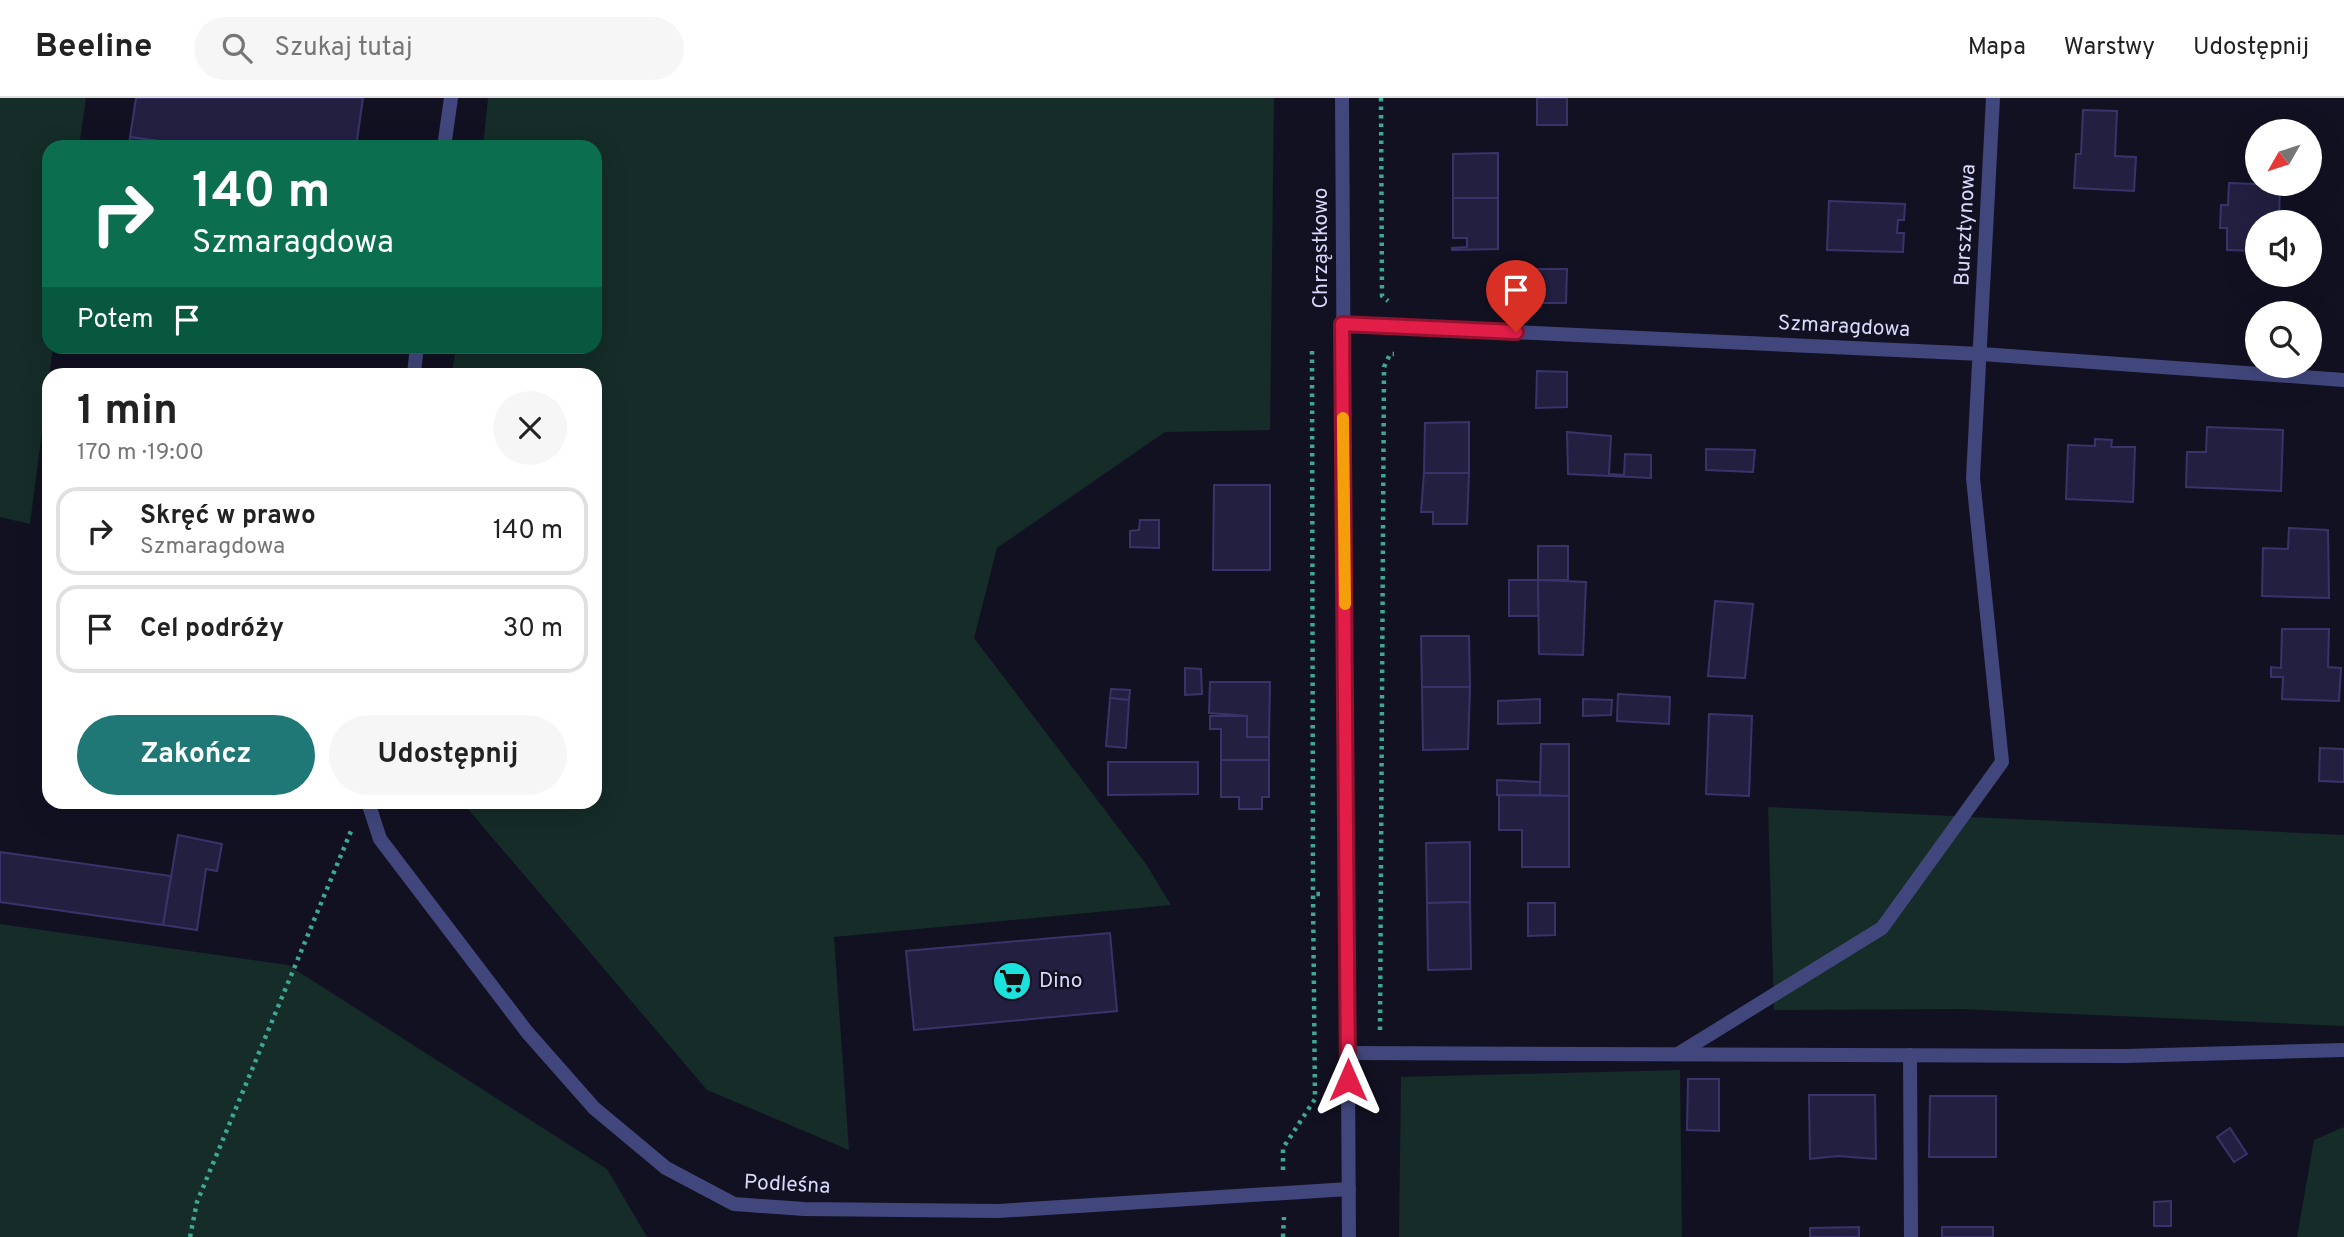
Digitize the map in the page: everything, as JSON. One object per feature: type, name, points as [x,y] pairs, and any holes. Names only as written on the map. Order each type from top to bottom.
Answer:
[{"type":"street","points":[[445,140],[451,98]]},
{"type":"street","name":"Chrząstkowo","points":[[1342,98],[1349,1237]]},
{"type":"street","name":"Bursztynowa","points":[[1678,1054],[1882,928],[2002,762],[1973,478],[1993,98]]},
{"type":"street","name":"Szmaragdowa","points":[[1342,324],[1981,354],[2344,380]]},
{"type":"street","name":"Podleśna","points":[[370,809],[380,839],[527,1032],[594,1108],[666,1168],[734,1204],[804,1209],[998,1210],[1349,1189]]},
{"type":"street","points":[[1348,1053],[2125,1056],[2344,1050]]},
{"type":"street","points":[[1910,1055],[1911,1237]]},
{"type":"path","points":[[1380,1053],[1384,367],[1390,354],[1405,351],[1407,327],[1406,308],[1393,305],[1382,296],[1381,98]]},
{"type":"path","points":[[1283,1237],[1283,1148],[1315,1099],[1312,351]]},
{"type":"path","points":[[190,1237],[197,1202],[354,827]]},
{"type":"path","points":[[1313,894],[1379,895]]},
{"type":"green space","points":[[0,98],[86,98],[80,140],[42,140],[42,354],[52,354],[50,368],[42,368],[42,432],[30,524],[0,517]]},
{"type":"green space","points":[[488,98],[1274,98],[1270,430],[1165,432],[997,548],[974,638],[1146,864],[1171,905],[834,937],[849,1150],[707,1090],[468,809],[602,809],[602,368],[453,368],[455,354],[602,354],[602,140],[484,140]]},
{"type":"green space","points":[[1768,807],[2344,835],[2344,1026],[1961,1009],[1774,1010]]},
{"type":"green space","points":[[0,924],[288,965],[607,1169],[647,1237],[0,1237]]},
{"type":"green space","points":[[1680,1070],[1682,1237],[1399,1237],[1401,1077]]},
{"type":"green space","points":[[2344,1127],[2344,1237],[2297,1237],[2314,1140]]},
{"type":"building","points":[[136,98],[363,98],[357,140],[152,140],[130,137]]},
{"type":"building","points":[[1537,98],[1567,98],[1567,125],[1537,125]]},
{"type":"building","points":[[2083,110],[2117,111],[2115,156],[2136,157],[2134,191],[2074,188],[2076,154],[2081,154]]},
{"type":"building","points":[[130,137],[152,140],[130,140]]},
{"type":"building","points":[[1498,153],[1498,198],[1453,198],[1453,154]]},
{"type":"building","points":[[2229,183],[2245,184],[2245,196],[2280,196],[2279,210],[2245,210],[2245,251],[2227,250],[2227,228],[2220,228],[2221,205],[2228,205]]},
{"type":"building","points":[[1453,198],[1498,198],[1498,249],[1452,250],[1467,247],[1467,238],[1453,238]]},
{"type":"building","points":[[1829,201],[1905,204],[1904,220],[1898,220],[1897,233],[1904,233],[1903,252],[1827,250]]},
{"type":"building","points":[[1537,269],[1567,269],[1566,303],[1537,303]]},
{"type":"building","points":[[1537,371],[1567,372],[1567,407],[1536,408]]},
{"type":"building","points":[[1469,422],[1469,473],[1424,473],[1425,423]]},
{"type":"building","points":[[2207,427],[2283,430],[2281,491],[2186,487],[2187,452],[2206,452]]},
{"type":"building","points":[[1567,432],[1611,436],[1609,474],[1624,475],[1625,454],[1651,455],[1651,478],[1568,474]]},
{"type":"building","points":[[2095,439],[2112,440],[2111,447],[2135,447],[2133,502],[2066,499],[2068,445],[2095,446]]},
{"type":"building","points":[[1706,449],[1755,450],[1753,472],[1706,470]]},
{"type":"building","points":[[1424,473],[1469,473],[1467,524],[1433,524],[1433,512],[1421,512]]},
{"type":"building","points":[[1214,485],[1270,485],[1270,570],[1213,570]]},
{"type":"building","points":[[1140,520],[1159,520],[1159,548],[1130,547],[1130,531],[1139,530]]},
{"type":"building","points":[[2289,528],[2328,530],[2329,598],[2262,596],[2263,548],[2288,549]]},
{"type":"building","points":[[1538,546],[1568,546],[1568,580],[1538,580]]},
{"type":"building","points":[[1509,580],[1538,580],[1539,616],[1509,616]]},
{"type":"building","points":[[1538,580],[1586,582],[1583,655],[1539,654]]},
{"type":"building","points":[[1715,601],[1753,604],[1745,678],[1708,676]]},
{"type":"building","points":[[2282,629],[2329,629],[2328,667],[2341,668],[2339,701],[2282,699],[2283,677],[2271,677],[2271,667],[2281,668]]},
{"type":"building","points":[[1421,636],[1469,636],[1470,687],[1422,687]]},
{"type":"building","points":[[1185,668],[1201,669],[1202,694],[1185,695]]},
{"type":"building","points":[[1210,682],[1270,682],[1269,737],[1247,737],[1247,716],[1209,713]]},
{"type":"building","points":[[1422,687],[1470,687],[1468,749],[1423,750]]},
{"type":"building","points":[[1111,689],[1130,690],[1129,700],[1110,698]]},
{"type":"building","points":[[1618,694],[1670,697],[1669,724],[1617,721]]},
{"type":"building","points":[[1110,698],[1129,700],[1126,748],[1106,746]]},
{"type":"building","points":[[1540,699],[1540,723],[1498,724],[1498,701]]},
{"type":"building","points":[[1583,699],[1612,700],[1611,715],[1583,716]]},
{"type":"building","points":[[1709,714],[1752,716],[1749,796],[1706,794]]},
{"type":"building","points":[[1210,716],[1247,716],[1247,737],[1269,737],[1269,760],[1221,760],[1221,729],[1210,729]]},
{"type":"building","points":[[1541,744],[1569,744],[1569,796],[1540,795]]},
{"type":"building","points":[[2320,748],[2344,749],[2344,782],[2319,781]]},
{"type":"building","points":[[1221,760],[1269,760],[1269,797],[1262,797],[1262,809],[1239,809],[1239,797],[1221,797]]},
{"type":"building","points":[[1108,762],[1198,762],[1198,794],[1108,795]]},
{"type":"building","points":[[1497,780],[1540,782],[1540,795],[1497,795]]},
{"type":"building","points":[[1499,795],[1569,796],[1569,867],[1522,867],[1522,830],[1499,830]]},
{"type":"building","points":[[178,835],[222,844],[217,871],[206,869],[197,930],[163,925]]},
{"type":"building","points":[[1470,842],[1470,902],[1427,903],[1426,843]]},
{"type":"building","points":[[0,852],[171,876],[163,925],[0,902]]},
{"type":"building","points":[[1470,902],[1471,969],[1428,970],[1427,903]]},
{"type":"building","points":[[1528,903],[1555,903],[1555,935],[1528,936]]},
{"type":"building","name":"Dino","points":[[1110,933],[1117,1011],[914,1030],[906,951]]},
{"type":"building","points":[[1688,1079],[1719,1079],[1719,1131],[1687,1130]]},
{"type":"building","points":[[1809,1095],[1875,1095],[1876,1159],[1838,1156],[1810,1159]]},
{"type":"building","points":[[1930,1096],[1996,1096],[1996,1157],[1929,1157]]},
{"type":"building","points":[[2230,1128],[2247,1154],[2234,1162],[2217,1137]]},
{"type":"building","points":[[2171,1201],[2171,1226],[2154,1226],[2154,1202]]},
{"type":"building","points":[[1859,1227],[1859,1237],[1810,1237],[1810,1228]]},
{"type":"building","points":[[1942,1227],[1993,1227],[1993,1237],[1942,1237]]},
{"type":"slow traffic","points":[[1343,418],[1345,604]]},
{"type":"place","name":"Dino","points":[[1012,981]]},
{"type":"route","points":[[1348,1080],[1342,324],[1516,332]]}]
